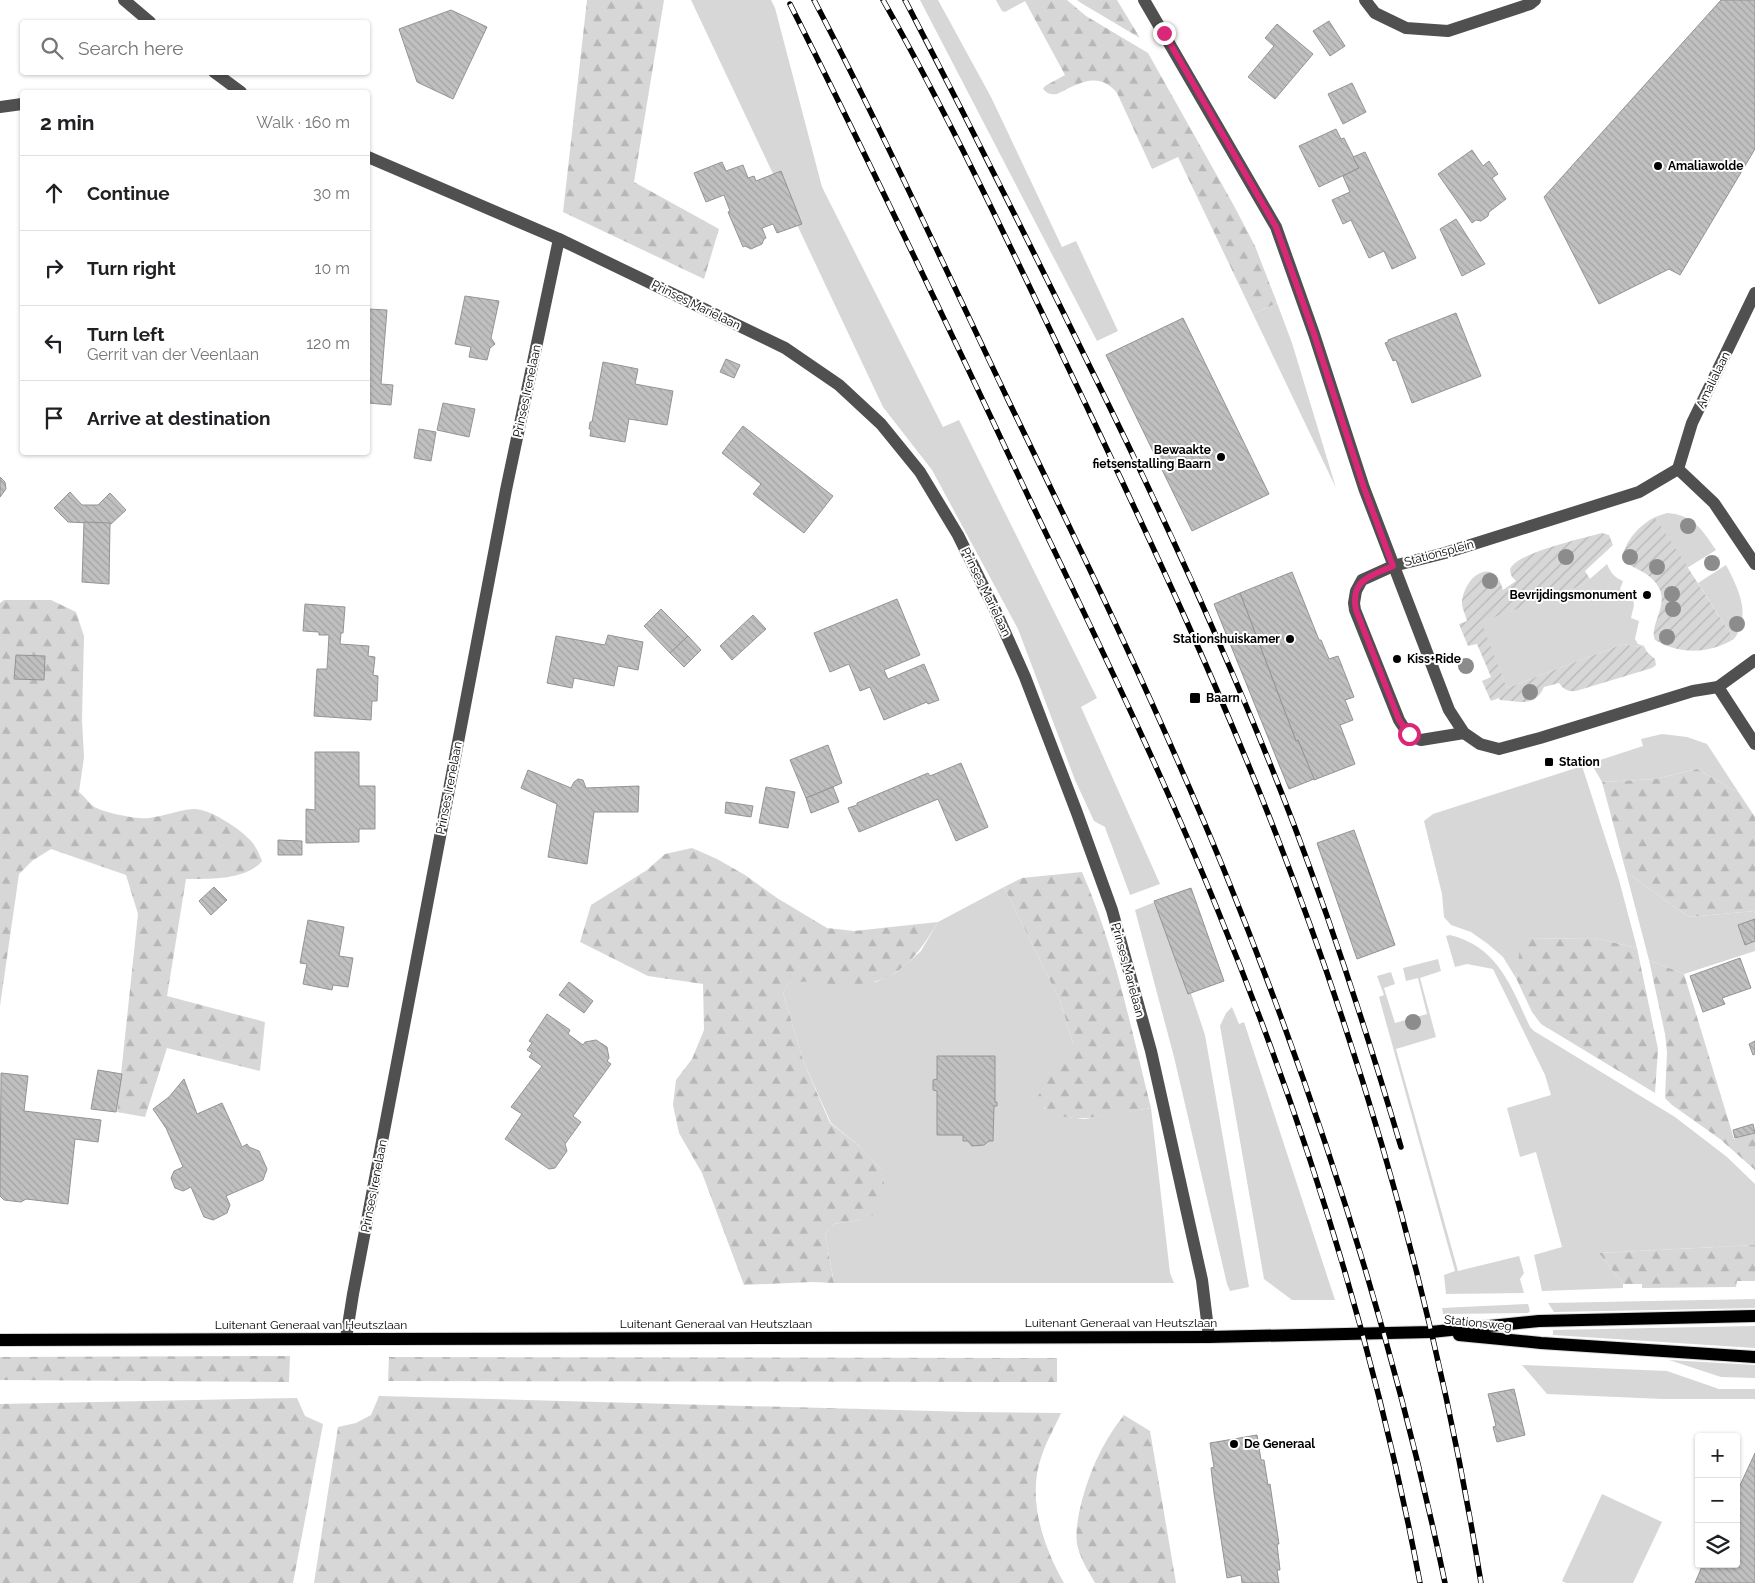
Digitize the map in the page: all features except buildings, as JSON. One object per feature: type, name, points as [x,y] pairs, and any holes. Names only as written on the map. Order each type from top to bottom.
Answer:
[{"type":"main road","name":"Stationsweg","points":[[1431,1332],[1539,1321],[1755,1316]]},
{"type":"main road","name":"Luitenant Generaal van Heutszlaan","points":[[0,1340],[1209,1337],[1431,1332]]},
{"type":"main road","name":"Stationsweg","points":[[1431,1332],[1541,1344],[1755,1357]]},
{"type":"street","points":[[124,0],[148,20]]},
{"type":"street","points":[[1144,0],[1276,227],[1314,334],[1364,488],[1393,566],[1362,580],[1356,591],[1354,603],[1399,720],[1409,734],[1421,740],[1464,733]]},
{"type":"street","points":[[1365,0],[1375,13],[1406,28],[1448,30],[1530,4],[1535,0]]},
{"type":"street","points":[[218,75],[239,90]]},
{"type":"street","points":[[0,106],[20,104]]},
{"type":"street","name":"Prinses Marielaan","points":[[370,157],[560,239],[785,348],[839,385],[881,424],[920,472],[958,535],[996,612],[1025,677],[1112,910],[1151,1051],[1202,1280],[1209,1337]]},
{"type":"street","name":"Prinses Irenelaan","points":[[346,1338],[506,490],[560,239]]},
{"type":"street","name":"Amalialaan","points":[[1678,469],[1692,423],[1755,293]]},
{"type":"street","points":[[1678,469],[1714,503],[1755,564]]},
{"type":"street","name":"Stationsplein","points":[[1678,469],[1639,492],[1445,554],[1393,566],[1449,710],[1464,733],[1480,744],[1499,748],[1540,738],[1693,691],[1718,687],[1755,660]]},
{"type":"street","points":[[1718,687],[1755,744]]},
{"type":"green space","points":[[587,0],[664,0],[634,182],[719,229],[704,279],[563,212]]},
{"type":"green space","points":[[691,0],[771,0],[775,8],[822,187],[943,427],[959,420],[1097,698],[1081,707],[1160,884],[1130,895],[1105,827],[1094,821],[1075,780],[1018,629],[932,470],[883,407]]},
{"type":"green space","points":[[920,0],[938,0],[991,97],[1062,247],[1076,241],[1118,331],[1097,341]]},
{"type":"green space","points":[[996,0],[1067,0],[1086,16],[1148,53],[1255,246],[1277,303],[1253,314],[1178,157],[1152,169],[1117,93],[1103,82],[1088,81],[1080,83],[1057,94],[1050,94],[1045,91],[1043,89],[1045,86],[1065,75],[1025,1],[1005,12],[1002,11]]},
{"type":"green space","points":[[1077,0],[1117,0],[1140,38],[1081,3]]},
{"type":"green space","points":[[1277,303],[1292,343],[1336,488],[1253,314]]},
{"type":"green space","points":[[1667,513],[1676,514],[1691,520],[1716,550],[1687,568],[1655,517]]},
{"type":"green space","points":[[1655,517],[1734,639],[1715,648],[1694,651],[1674,648],[1655,640],[1654,629],[1662,597],[1660,590],[1651,578],[1629,565],[1623,558],[1626,545],[1630,539],[1644,524]]},
{"type":"green space","points":[[1602,533],[1609,535],[1613,545],[1585,571],[1590,579],[1583,585],[1481,622],[1507,688],[1623,644],[1636,647],[1644,646],[1647,652],[1655,659],[1656,665],[1652,668],[1576,691],[1566,690],[1559,683],[1544,687],[1540,694],[1531,701],[1520,702],[1500,700],[1499,698],[1491,701],[1482,681],[1491,677],[1477,644],[1468,646],[1459,624],[1467,621],[1462,605],[1463,596],[1472,579],[1485,571],[1492,573],[1498,579],[1503,590],[1516,581],[1512,577],[1510,570],[1518,561],[1554,546]]},
{"type":"green space","points":[[1607,564],[1613,574],[1623,581],[1620,589],[1633,599],[1634,605],[1631,618],[1639,621],[1635,639],[1638,644],[1644,646],[1636,647],[1623,644],[1507,688],[1480,622],[1583,585]]},
{"type":"green space","points":[[1726,565],[1739,592],[1743,611],[1742,621],[1734,639],[1698,583]]},
{"type":"green space","points":[[4,600],[51,600],[76,612],[84,636],[82,720],[84,757],[79,792],[89,803],[111,813],[144,818],[194,809],[200,810],[215,815],[230,824],[253,843],[262,861],[247,872],[227,877],[186,879],[167,996],[265,1022],[260,1071],[167,1048],[145,1117],[117,1112],[138,914],[126,875],[51,849],[32,861],[19,874],[0,1006],[0,603]]},
{"type":"green space","points":[[1662,734],[1687,737],[1707,744],[1739,793],[1697,769],[1655,779],[1602,782],[1591,763],[1643,746],[1641,739]]},
{"type":"green space","points":[[1582,766],[1619,880],[1637,948],[1594,938],[1522,939],[1516,978],[1503,957],[1488,944],[1471,932],[1451,925],[1444,917],[1442,894],[1424,821],[1433,814]]},
{"type":"green space","points":[[1697,769],[1739,793],[1755,817],[1755,911],[1689,917],[1626,872],[1602,782],[1655,779]]},
{"type":"green space","points":[[692,848],[717,859],[745,875],[777,898],[827,928],[854,931],[938,922],[916,954],[899,970],[889,976],[877,981],[850,987],[817,982],[796,982],[788,984],[783,993],[804,1063],[830,1123],[858,1145],[882,1170],[884,1198],[873,1215],[860,1220],[834,1224],[825,1234],[834,1283],[744,1285],[702,1173],[679,1133],[673,1105],[676,1080],[692,1059],[704,1030],[703,984],[648,976],[580,942],[591,905],[647,870],[665,854]]},
{"type":"green space","points":[[1082,872],[1094,900],[1113,959],[1151,1108],[1079,1118],[1053,1114],[1043,1106],[1038,1096],[1073,1043],[1060,1001],[1004,887],[1022,878]]},
{"type":"green space","points":[[1626,872],[1689,917],[1755,911],[1755,951],[1684,974],[1649,960]]},
{"type":"green space","points":[[1004,887],[1060,1001],[1073,1043],[1044,1108],[1060,1116],[1084,1119],[1151,1108],[1170,1273],[1174,1283],[834,1283],[825,1234],[834,1224],[860,1220],[884,1198],[884,1183],[881,1169],[858,1145],[831,1123],[804,1063],[783,993],[788,984],[802,980],[876,982],[897,972],[921,951],[938,922]]},
{"type":"green space","points":[[1155,902],[1188,994],[1191,993],[1205,1035],[1249,1287],[1230,1291],[1227,1284],[1174,1057],[1135,910]]},
{"type":"green space","points":[[1450,935],[1480,949],[1501,970],[1530,1027],[1534,1031],[1675,1117],[1727,1157],[1755,1184],[1755,1245],[1599,1253],[1623,1284],[1623,1288],[1542,1291],[1534,1255],[1562,1247],[1536,1152],[1520,1157],[1507,1108],[1551,1095],[1545,1075],[1493,969],[1467,964],[1455,967],[1446,936]]},
{"type":"green space","points":[[1594,938],[1637,948],[1658,1049],[1655,1093],[1541,1024],[1532,1012],[1516,978],[1521,939]]},
{"type":"green space","points":[[1438,959],[1441,971],[1420,978],[1436,1037],[1396,1049],[1458,1271],[1519,1256],[1524,1273],[1520,1279],[1524,1293],[1446,1294],[1444,1275],[1455,1271],[1379,997],[1384,995],[1377,976],[1391,972],[1395,984],[1384,988],[1395,1023],[1427,1014],[1418,978],[1406,981],[1403,968]]},
{"type":"green space","points":[[1649,960],[1684,974],[1734,1139],[1755,1133],[1755,1170],[1720,1139],[1665,1098],[1667,1052],[1665,1034]]},
{"type":"green space","points":[[1232,1007],[1239,1024],[1244,1022],[1335,1300],[1292,1300],[1264,1279],[1220,1026],[1226,1013]]},
{"type":"green space","points":[[1755,1245],[1755,1281],[1737,1281],[1736,1287],[1642,1288],[1642,1284],[1623,1284],[1599,1253]]},
{"type":"green space","points":[[1755,1299],[1755,1308],[1554,1312],[1548,1303]]},
{"type":"green space","points":[[1528,1304],[1530,1311],[1528,1313],[1443,1314],[1442,1308]]},
{"type":"green space","points":[[1755,1326],[1755,1348],[1553,1335],[1553,1330]]},
{"type":"green space","points":[[290,1356],[289,1382],[0,1380],[0,1357]]},
{"type":"green space","points":[[389,1357],[1057,1358],[1057,1382],[388,1381]]},
{"type":"green space","points":[[1669,1360],[1755,1365],[1755,1378],[1721,1377]]},
{"type":"green space","points":[[1522,1365],[1667,1371],[1719,1389],[1755,1389],[1755,1399],[1663,1399],[1547,1394]]},
{"type":"green space","points":[[379,1396],[1061,1413],[1046,1444],[1037,1471],[1036,1504],[1049,1553],[1064,1583],[314,1583],[338,1427],[356,1423],[371,1415]]},
{"type":"green space","points":[[297,1398],[305,1416],[323,1424],[293,1583],[0,1583],[0,1404]]},
{"type":"green space","points":[[1124,1415],[1150,1431],[1176,1583],[1095,1583],[1079,1552],[1077,1526],[1086,1486],[1108,1437]]},
{"type":"green space","points":[[1602,1494],[1662,1522],[1633,1583],[1566,1583],[1562,1581]]},
{"type":"railway","points":[[814,0],[889,150],[1093,576],[1174,751],[1224,870],[1291,1045],[1351,1222],[1402,1401],[1445,1583]]},
{"type":"railway","points":[[883,0],[963,150],[1161,564],[1209,672],[1276,834],[1342,1017],[1398,1203],[1423,1297],[1445,1392],[1481,1583]]},
{"type":"railway","points":[[905,0],[1000,185],[1119,427],[1172,539],[1248,709],[1294,825],[1323,905],[1401,1147]]},
{"type":"railway","points":[[790,4],[911,250],[1102,651],[1174,806],[1218,911],[1281,1075],[1336,1242],[1383,1412],[1403,1497],[1420,1583]]},
{"type":"place","name":"Amaliawolde","points":[[1658,166]]},
{"type":"place","name":"Bewaakte fietsenstalling Baarn","points":[[1221,457]]},
{"type":"place","name":"Bevrijdingsmonument","points":[[1647,595]]},
{"type":"place","name":"Stationshuiskamer","points":[[1290,639]]},
{"type":"place","name":"Kiss+Ride","points":[[1397,659]]},
{"type":"place","name":"Baarn","points":[[1195,698]]},
{"type":"place","name":"Station","points":[[1549,762]]},
{"type":"place","name":"De Generaal","points":[[1234,1444]]},
{"type":"route","points":[[1164,33],[1276,227],[1314,334],[1364,488],[1393,566],[1362,580],[1356,591],[1354,603],[1399,720],[1409,734]]}]
